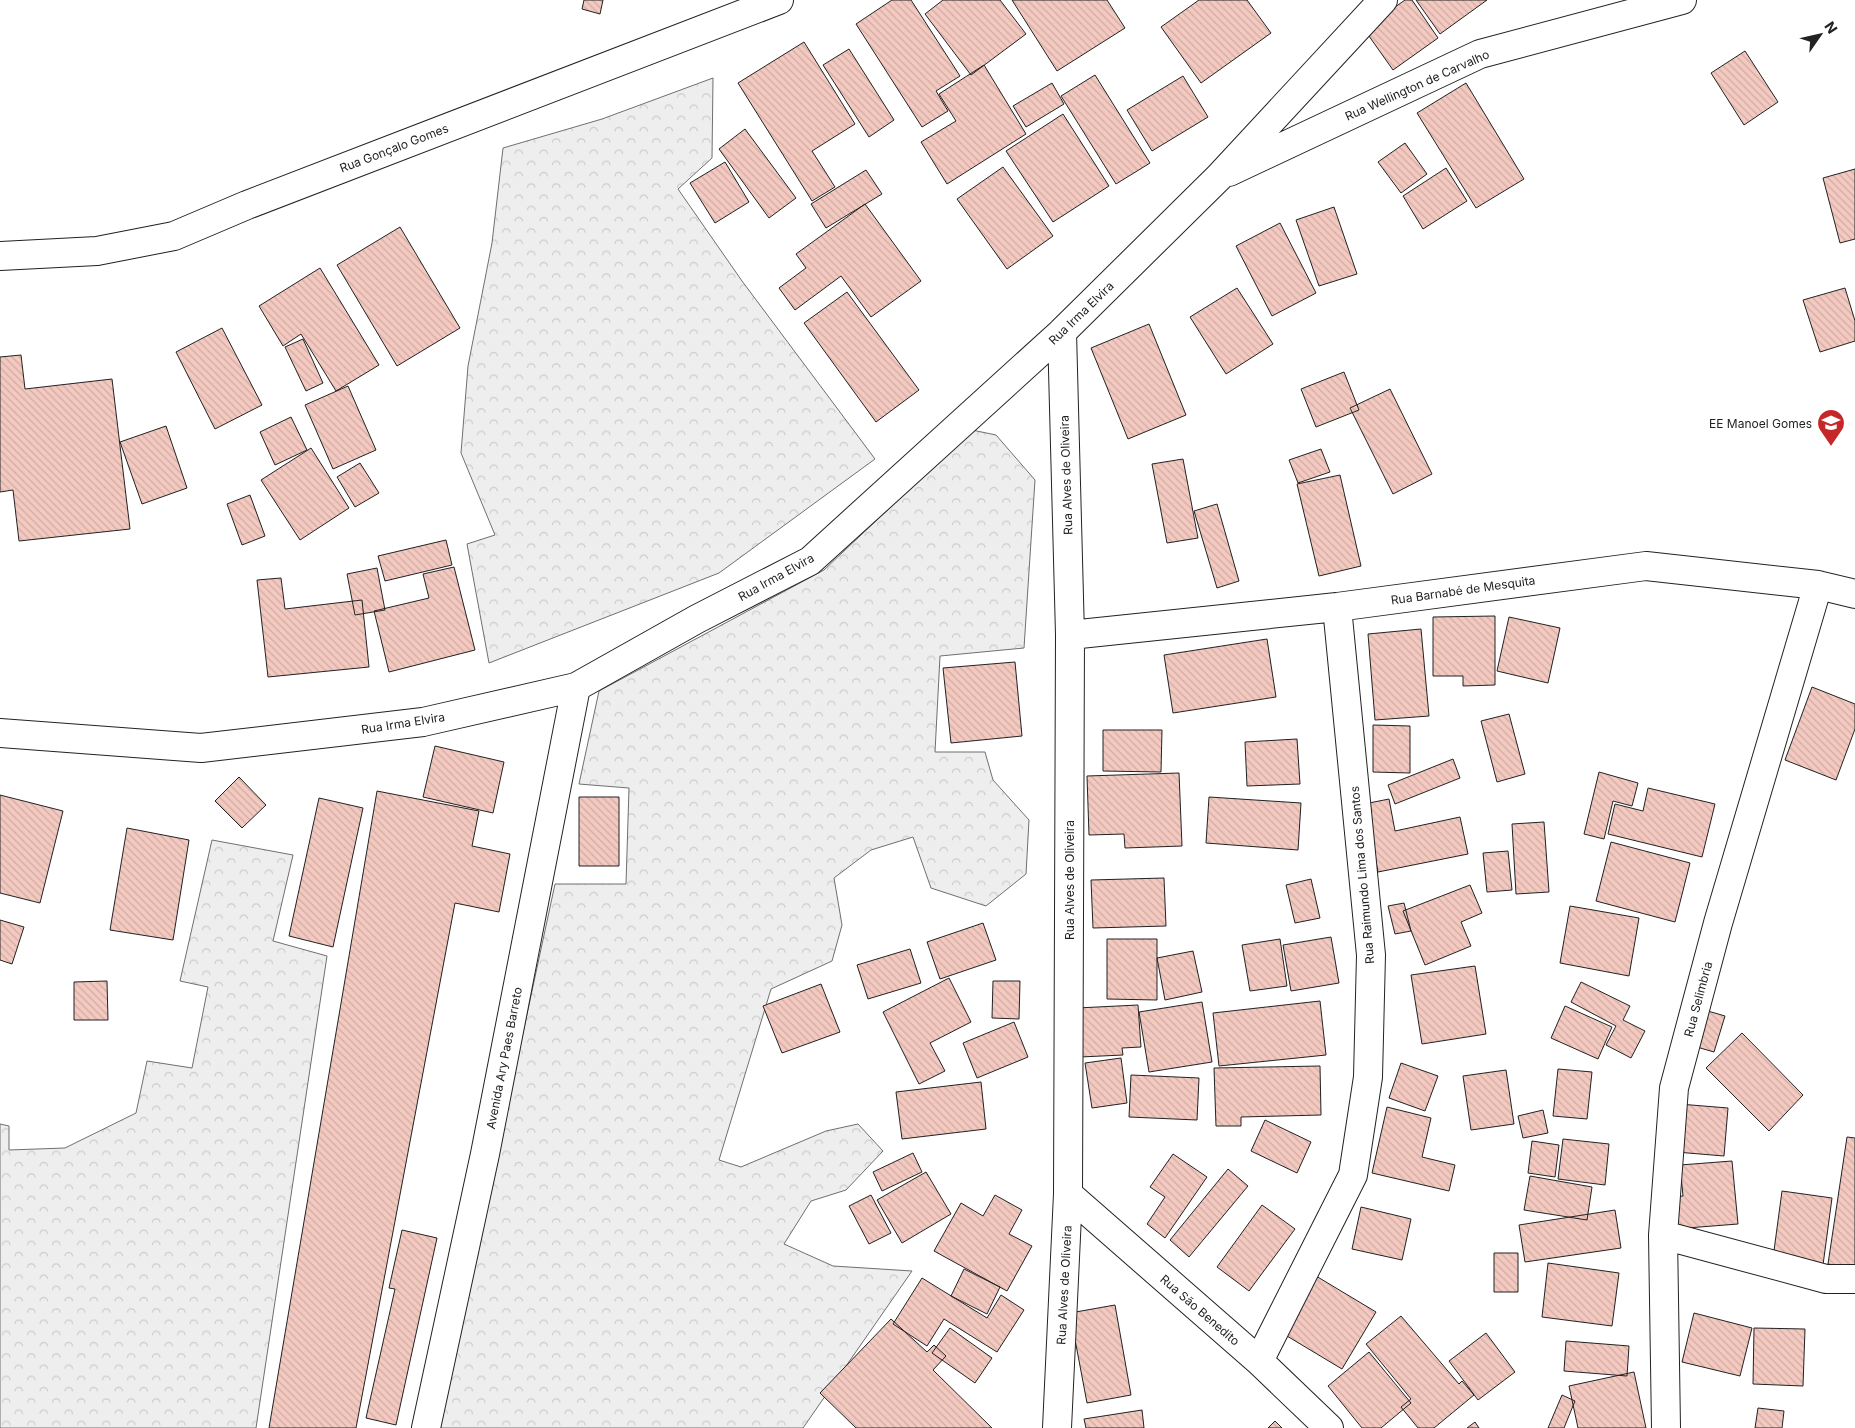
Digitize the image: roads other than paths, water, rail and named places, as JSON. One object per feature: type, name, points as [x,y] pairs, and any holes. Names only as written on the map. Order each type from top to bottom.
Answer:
[{"type":"street","name":"Rua Gonçalo Gomes","points":[[0,256],[97,252],[174,236],[256,201],[779,0]]},
{"type":"street","name":"Rua Irma Elvira","points":[[0,733],[200,748],[423,722],[576,687],[697,619],[810,561],[1062,332],[1219,177],[1384,0]]},
{"type":"street","name":"Rua Wellington de Carvalho","points":[[1219,177],[1480,54],[1682,0]]},
{"type":"street","name":"Rua Alves de Oliveira","points":[[1057,1428],[1068,1194],[1070,635],[1062,332]]},
{"type":"street","name":"Rua Barnabé de Mesquita","points":[[1070,635],[1337,607],[1646,566],[1818,585],[1855,594]]},
{"type":"street","name":"Rua Selimbria","points":[[1666,1428],[1663,1235],[1674,1088],[1718,923],[1818,585]]},
{"type":"street","name":"Rua Raimundo Lima dos Santos","points":[[1259,1361],[1353,1175],[1368,1077],[1371,955],[1337,607]]},
{"type":"street","name":"Avenida Ary Paes Barreto","points":[[426,1428],[487,1144],[576,687]]},
{"type":"street","name":"Rua São Benedito","points":[[1068,1194],[1259,1361],[1329,1428]]},
{"type":"street","points":[[1663,1235],[1826,1279],[1855,1279]]},
{"type":"place","name":"EE Manoel Gomes","points":[[1831,447]]}]
